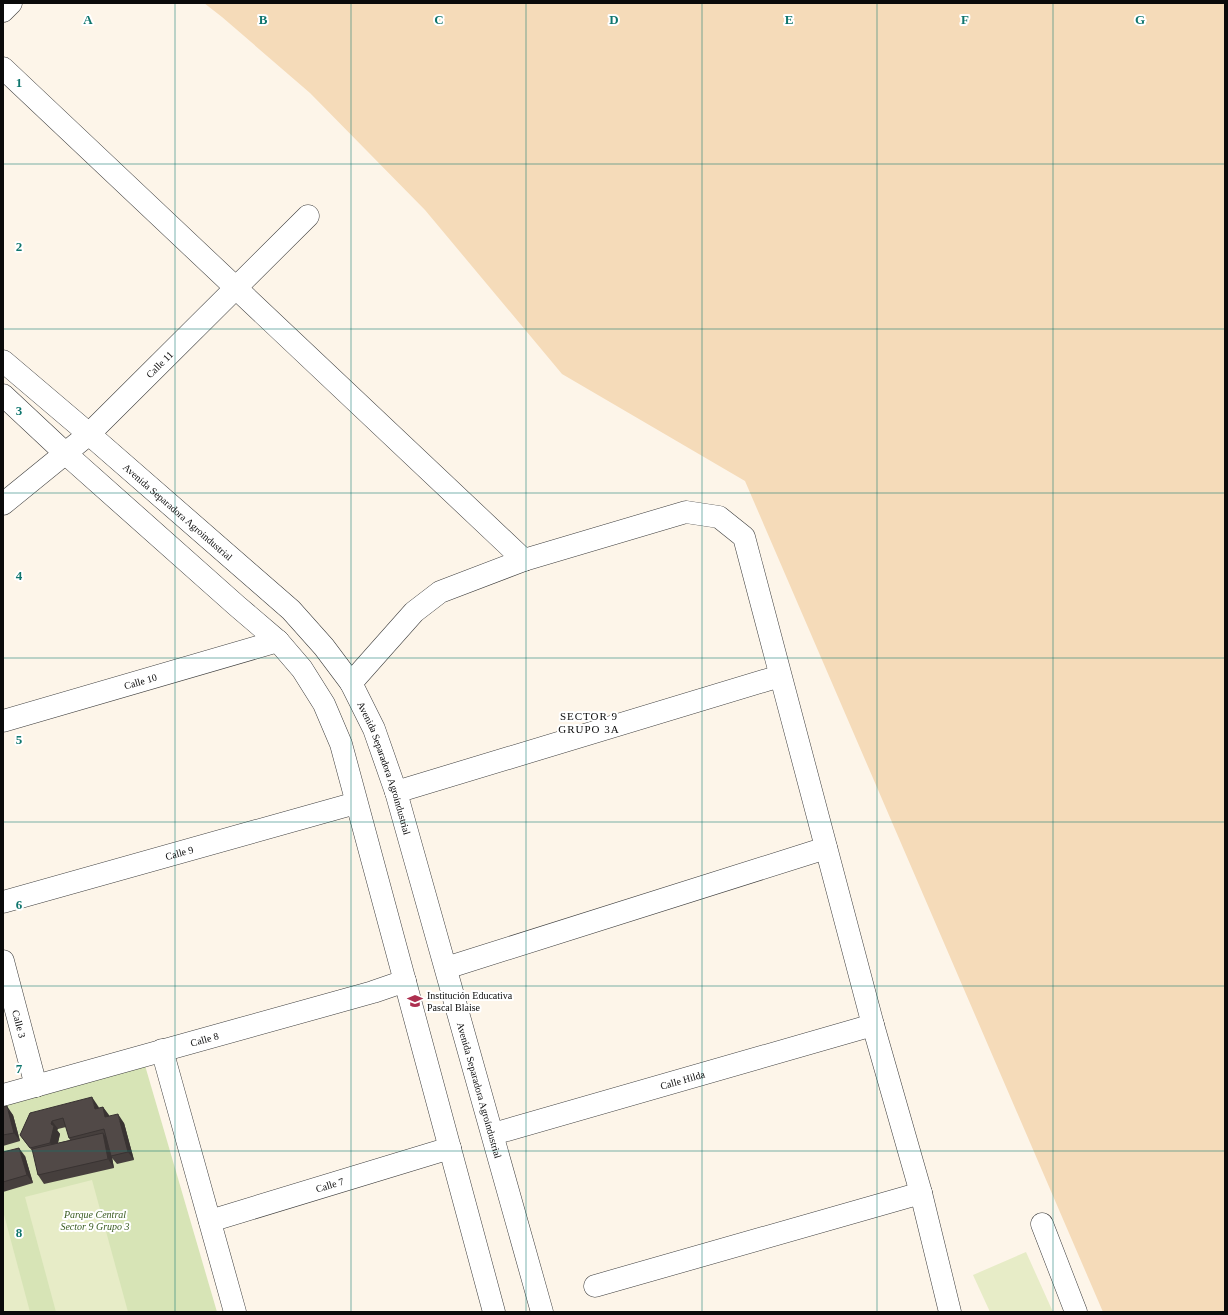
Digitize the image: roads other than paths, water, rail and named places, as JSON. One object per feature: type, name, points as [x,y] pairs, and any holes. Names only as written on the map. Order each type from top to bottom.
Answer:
[{"type":"street","points":[[3,11],[11,3]]},
{"type":"street","points":[[3,68],[524,560]]},
{"type":"street","name":"Calle 11","points":[[3,504],[89,434],[308,216]]},
{"type":"street","name":"Avenida Separadora Agroindustrial","points":[[3,361],[291,610],[324,647],[351,683],[374,729],[396,792],[542,1312]]},
{"type":"street","points":[[3,395],[65,453],[278,641],[302,669],[324,704],[341,744],[494,1312]]},
{"type":"street","points":[[351,683],[414,612],[440,592],[524,560],[686,512],[719,517],[744,537],[873,1025],[921,1193],[950,1312]]},
{"type":"street","name":"Calle 10","points":[[3,721],[278,641]]},
{"type":"street","points":[[396,792],[780,676]]},
{"type":"street","name":"Calle 9","points":[[3,902],[356,803]]},
{"type":"street","points":[[446,968],[826,848]]},
{"type":"street","name":"Calle 3","points":[[3,962],[36,1086]]},
{"type":"street","name":"Calle 8","points":[[3,1095],[373,992],[405,981]]},
{"type":"street","name":"Calle Hilda","points":[[493,1134],[873,1025]]},
{"type":"street","points":[[162,1050],[235,1312]]},
{"type":"street","name":"Calle 7","points":[[210,1221],[450,1148]]},
{"type":"street","points":[[595,1286],[921,1193]]},
{"type":"street","points":[[1042,1224],[1076,1312]]},
{"type":"place","name":"Institución Educativa Pascal Blaise","points":[[415,1001]]},
{"type":"district","name":"SECTOR 9 GRUPO 3A","points":[[589,722]]},
{"type":"park label","name":"Parque Central Sector 9 Grupo 3","points":[[95,1220]]}]
